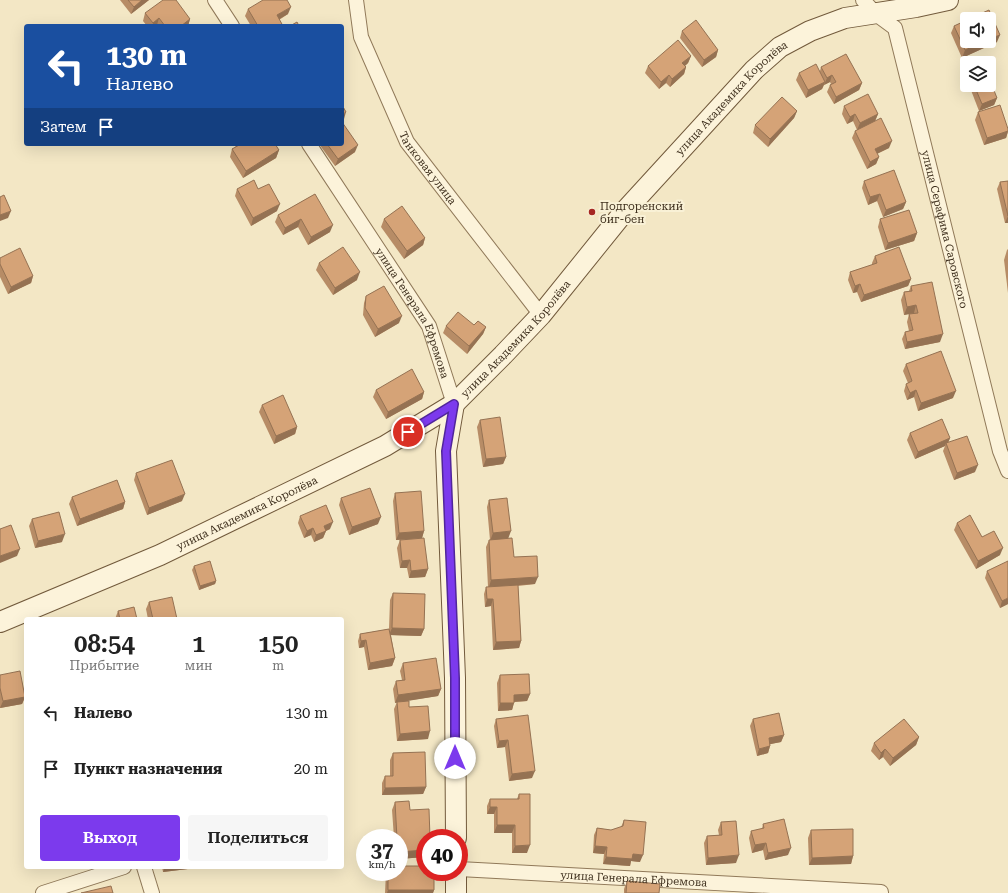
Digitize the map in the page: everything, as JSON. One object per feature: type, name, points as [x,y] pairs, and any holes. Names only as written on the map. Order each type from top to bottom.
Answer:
[{"type":"street","points":[[215,0],[231,24]]},
{"type":"street","name":"Танковая улица","points":[[356,0],[361,37],[407,142],[541,315]]},
{"type":"street","name":"улица Академика Королёва","points":[[0,622],[160,555],[385,446],[454,404],[541,315],[624,212],[754,70],[780,47],[810,31],[870,7],[916,7],[948,0]]},
{"type":"street","name":"улица Серафима Саровского","points":[[870,7],[895,28],[1000,451],[1008,471]]},
{"type":"street","name":"улица Генерала Ефремова","points":[[310,146],[429,326],[454,404],[446,451],[455,678],[456,829]]},
{"type":"street","points":[[43,893],[118,869]]},
{"type":"street","points":[[145,869],[152,893]]},
{"type":"street","name":"улица Генерала Ефремова","points":[[468,869],[881,892]]},
{"type":"street","points":[[456,881],[456,893]]},
{"type":"building","points":[[128,0],[142,0],[134,7]]},
{"type":"building","points":[[163,0],[176,0],[190,19],[184,24],[164,24],[159,18],[153,23],[145,13]]},
{"type":"building","points":[[263,0],[287,0],[291,7],[277,15],[282,24],[257,24],[248,9]]},
{"type":"building","points":[[696,20],[718,50],[704,60],[682,31]]},
{"type":"building","points":[[960,23],[960,39],[954,26]]},
{"type":"building","points":[[996,26],[1000,35],[996,36]]},
{"type":"building","points":[[678,40],[691,56],[682,63],[686,67],[672,79],[669,75],[661,82],[648,66]]},
{"type":"building","points":[[846,54],[862,83],[836,97],[830,85],[836,82],[832,75],[827,78],[821,67]]},
{"type":"building","points":[[816,64],[825,82],[808,90],[799,73]]},
{"type":"building","points":[[977,92],[995,92],[997,98],[982,104]]},
{"type":"building","points":[[868,94],[878,114],[860,123],[855,114],[850,117],[844,106]]},
{"type":"building","points":[[782,97],[797,111],[770,139],[755,125]]},
{"type":"building","points":[[1000,105],[1008,131],[987,138],[978,112]]},
{"type":"building","points":[[881,118],[892,141],[875,149],[879,157],[870,162],[855,131]]},
{"type":"building","points":[[344,125],[358,145],[338,159],[328,146],[344,146]]},
{"type":"building","points":[[237,146],[276,146],[279,150],[246,171],[232,149]]},
{"type":"building","points":[[894,170],[906,202],[886,210],[880,194],[870,197],[864,181]]},
{"type":"building","points":[[254,180],[258,189],[269,184],[280,204],[253,218],[237,189]]},
{"type":"building","points":[[1008,181],[1008,216],[1000,182]]},
{"type":"building","points":[[315,194],[333,225],[311,237],[301,219],[285,228],[278,215]]},
{"type":"building","points":[[4,195],[11,211],[0,215],[0,197]]},
{"type":"building","points":[[402,206],[425,238],[407,251],[384,219]]},
{"type":"building","points":[[909,210],[917,233],[888,243],[880,219]]},
{"type":"building","points":[[343,247],[360,272],[335,288],[319,263]]},
{"type":"building","points":[[899,247],[911,279],[864,295],[860,284],[855,286],[850,272],[877,263],[875,256]]},
{"type":"building","points":[[20,248],[33,276],[11,287],[0,264],[0,258]]},
{"type":"building","points":[[932,282],[943,334],[907,342],[905,332],[913,330],[909,314],[918,313],[916,305],[907,307],[904,292],[912,291],[911,286]]},
{"type":"building","points":[[384,286],[402,316],[378,329],[365,308],[366,296]]},
{"type":"building","points":[[458,312],[474,325],[478,321],[486,327],[469,346],[446,326]]},
{"type":"building","points":[[941,351],[956,391],[921,403],[916,390],[910,393],[906,384],[912,381],[906,364]]},
{"type":"building","points":[[412,369],[424,392],[388,412],[376,390]]},
{"type":"building","points":[[283,395],[297,427],[276,436],[262,405]]},
{"type":"building","points":[[500,417],[506,457],[486,459],[480,420]]},
{"type":"building","points":[[942,419],[950,438],[918,452],[910,433]]},
{"type":"building","points":[[967,436],[978,465],[957,473],[946,443]]},
{"type":"building","points":[[172,460],[185,494],[149,508],[136,473]]},
{"type":"building","points":[[117,480],[125,502],[80,519],[72,497]]},
{"type":"building","points":[[370,488],[381,517],[352,527],[341,498]]},
{"type":"building","points":[[421,491],[424,531],[399,533],[395,493]]},
{"type":"building","points":[[507,498],[511,531],[493,533],[489,500]]},
{"type":"building","points":[[326,505],[333,522],[324,526],[326,531],[316,535],[313,528],[307,531],[300,516]]},
{"type":"building","points":[[59,512],[65,534],[38,541],[32,519]]},
{"type":"building","points":[[970,515],[982,537],[994,531],[1003,548],[978,561],[957,523]]},
{"type":"building","points":[[11,525],[20,549],[0,556],[0,529]]},
{"type":"building","points":[[424,538],[428,569],[411,571],[410,560],[402,561],[400,540]]},
{"type":"building","points":[[512,538],[514,557],[537,556],[538,577],[491,580],[489,540]]},
{"type":"building","points":[[210,561],[216,581],[200,586],[194,566]]},
{"type":"building","points":[[1008,561],[1008,598],[1002,601],[987,571]]},
{"type":"building","points":[[518,585],[521,641],[496,642],[493,599],[487,599],[486,587]]},
{"type":"building","points":[[393,593],[425,594],[424,629],[392,628]]},
{"type":"building","points":[[172,597],[177,617],[153,617],[149,602]]},
{"type":"building","points":[[134,607],[136,617],[120,617],[118,611]]},
{"type":"building","points":[[389,629],[395,658],[370,663],[366,640],[361,641],[360,634]]},
{"type":"building","points":[[436,658],[441,689],[398,695],[396,681],[405,680],[403,663]]},
{"type":"building","points":[[20,671],[24,697],[3,701],[0,688],[0,675]]},
{"type":"building","points":[[529,674],[530,694],[514,695],[514,703],[500,703],[500,675]]},
{"type":"building","points":[[409,701],[409,707],[428,706],[430,731],[400,734],[397,702]]},
{"type":"building","points":[[779,713],[784,735],[769,738],[770,746],[759,749],[753,719]]},
{"type":"building","points":[[528,715],[535,771],[512,774],[508,740],[499,741],[496,719]]},
{"type":"building","points":[[904,719],[919,737],[893,758],[885,749],[881,753],[874,743]]},
{"type":"building","points":[[425,752],[426,787],[385,788],[385,776],[393,776],[393,753]]},
{"type":"building","points":[[519,794],[530,794],[530,845],[515,846],[515,825],[497,825],[497,807],[490,807],[490,799],[519,799]]},
{"type":"building","points":[[409,801],[410,810],[429,809],[430,829],[416,829],[416,851],[408,851],[408,829],[396,829],[395,802]]},
{"type":"building","points":[[784,819],[791,848],[768,853],[766,843],[755,845],[751,831],[764,828],[763,824]]},
{"type":"building","points":[[624,820],[646,822],[643,855],[633,854],[632,859],[606,857],[607,847],[595,846],[597,828],[611,830],[623,826]]},
{"type":"building","points":[[736,821],[739,855],[708,858],[707,836],[722,835],[721,822]]},
{"type":"building","points":[[853,829],[853,856],[812,858],[811,830]]},
{"type":"building","points":[[408,866],[416,866],[416,881],[434,881],[434,890],[388,890],[388,881],[408,881]]},
{"type":"building","points":[[627,881],[660,884],[659,893],[626,893]]},
{"type":"building","points":[[111,886],[113,893],[81,893]]},
{"type":"place","name":"Подгоренский биг-бен","points":[[592,212]]},
{"type":"route","points":[[408,432],[454,404],[446,451],[455,678],[455,758]]}]
